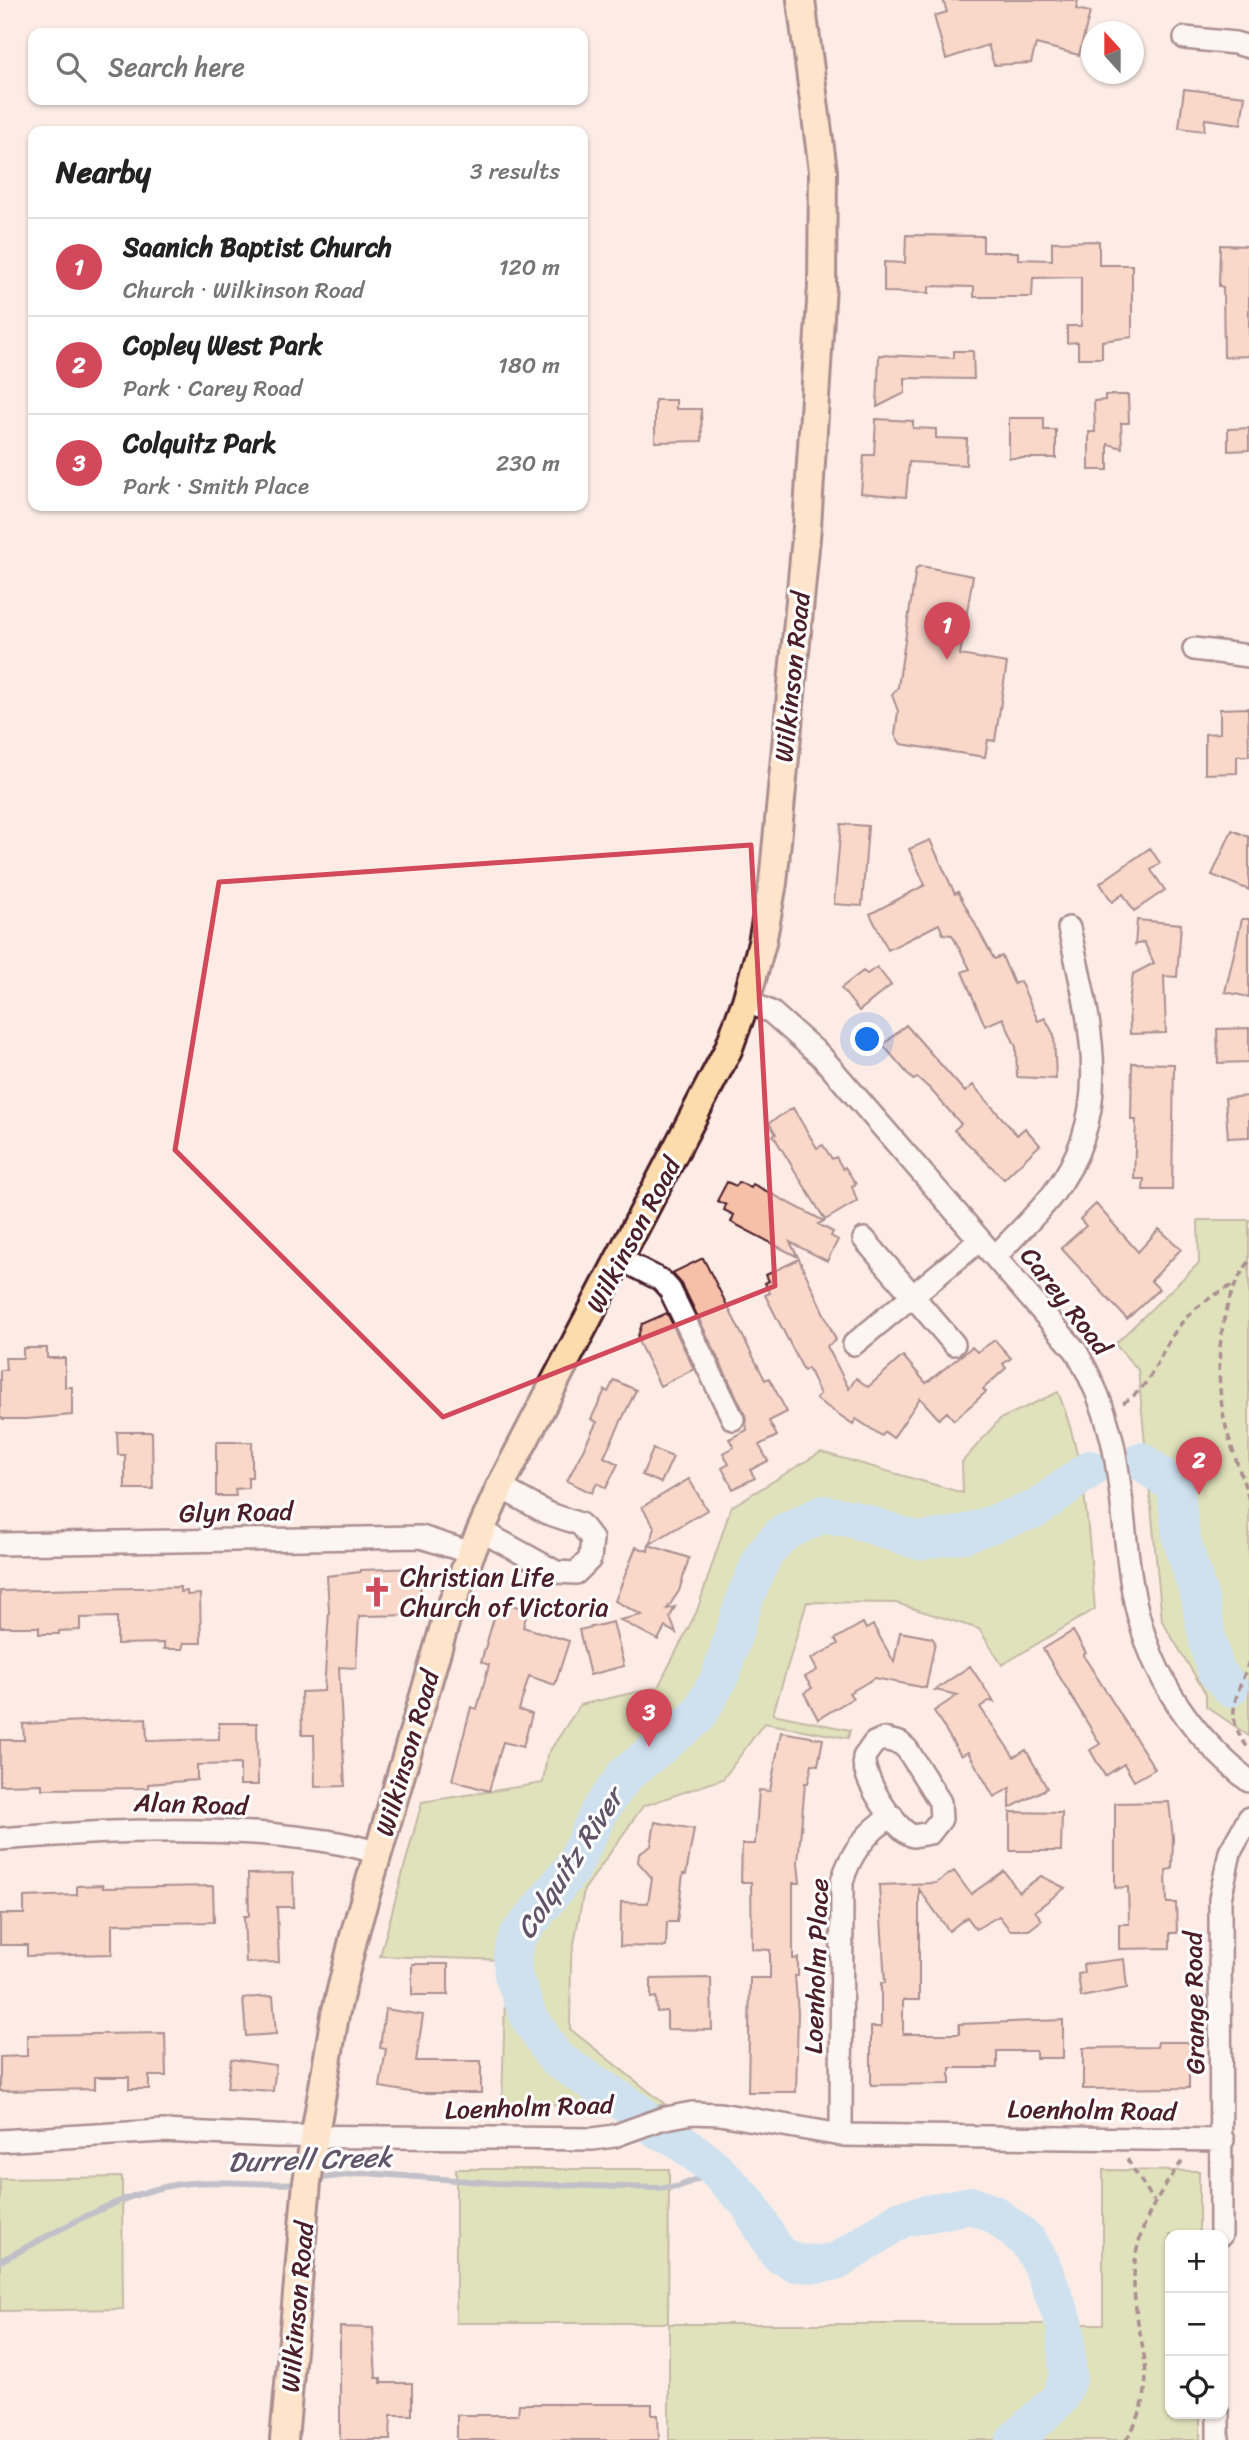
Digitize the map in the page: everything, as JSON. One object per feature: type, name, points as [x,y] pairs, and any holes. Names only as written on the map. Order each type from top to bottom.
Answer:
[{"type":"main road","name":"Wilkinson Road","points":[[284,2440],[314,2136],[335,2015],[415,1721],[476,1541],[500,1487],[722,1062],[746,1001],[773,883],[807,527],[817,381],[822,171],[801,0]]},
{"type":"street","points":[[1185,38],[1249,47]]},
{"type":"street","points":[[1194,649],[1249,656]]},
{"type":"street","points":[[995,1257],[1054,1193],[1079,1150],[1093,1093],[1093,1032],[1069,928]]},
{"type":"street","name":"Carey Road","points":[[746,1001],[771,1012],[821,1056],[1076,1351],[1096,1386],[1106,1413],[1121,1481],[1132,1586],[1161,1678],[1182,1714],[1218,1755],[1249,1781]]},
{"type":"street","points":[[864,1239],[954,1344]]},
{"type":"street","points":[[855,1344],[980,1240]]},
{"type":"street","points":[[620,1259],[661,1280],[670,1290],[733,1419]]},
{"type":"street","name":"Glyn Road","points":[[0,1544],[421,1537],[476,1541],[556,1572],[576,1573],[590,1559],[592,1539],[580,1524],[547,1513],[500,1487]]},
{"type":"street","points":[[883,1739],[900,1743],[907,1749],[942,1810],[937,1827],[922,1836],[905,1833],[892,1816],[863,1766],[868,1749],[883,1739]]},
{"type":"street","name":"Loenholm Place","points":[[841,2135],[842,1882],[848,1861],[860,1844],[877,1825],[892,1816]]},
{"type":"street","name":"Grange Road","points":[[1222,2230],[1220,1899],[1230,1852],[1249,1818]]},
{"type":"street","name":"Alan Road","points":[[0,1839],[93,1830],[205,1829],[340,1841],[378,1853]]},
{"type":"street","name":"Loenholm Road","points":[[0,2141],[161,2131],[314,2136],[593,2139],[692,2113],[720,2114],[841,2135],[1223,2140]]},
{"type":"street","points":[[1218,2440],[1219,2419]]},
{"type":"path","points":[[1106,1413],[1131,1399],[1153,1377],[1167,1345],[1192,1311],[1233,1285],[1249,1262]]},
{"type":"path","points":[[1233,1285],[1226,1318],[1220,1393],[1226,1425],[1249,1500]]},
{"type":"path","points":[[1249,1661],[1234,1710],[1233,1724],[1249,1749]]},
{"type":"path","points":[[1107,2139],[1138,2173],[1154,2201]]},
{"type":"path","points":[[1126,2440],[1145,2405],[1147,2378],[1135,2305],[1134,2276],[1138,2245],[1154,2201],[1199,2139]]},
{"type":"highlighted area","points":[[751,845],[775,1286],[443,1417],[175,1150],[219,882]]},
{"type":"green space","points":[[1198,1220],[1249,1220],[1249,1736],[1206,1706],[1206,1694],[1162,1621],[1138,1370],[1115,1344],[1199,1263]]},
{"type":"green space","points":[[1058,1392],[1068,1419],[1081,1472],[1095,1609],[1002,1665],[979,1629],[896,1603],[807,1602],[773,1714],[850,1730],[848,1738],[764,1723],[723,1779],[643,1806],[584,1890],[571,1960],[570,2029],[666,2105],[502,2104],[506,1960],[380,1956],[422,1802],[543,1783],[547,1755],[580,1705],[658,1687],[697,1611],[731,1507],[821,1452],[963,1493],[962,1462],[1000,1419]]},
{"type":"green space","points":[[456,2169],[669,2169],[668,2323],[456,2323]]},
{"type":"green space","points":[[1103,2170],[1199,2171],[1199,2230],[1165,2230],[1165,2419],[1200,2419],[1200,2440],[669,2440],[669,2324],[1103,2324]]},
{"type":"green space","points":[[122,2177],[123,2309],[0,2311],[0,2179]]},
{"type":"building","points":[[943,0],[1078,0],[1076,9],[1090,12],[1088,21],[1081,21],[1079,55],[1036,44],[1031,63],[994,65],[988,45],[946,59],[934,16],[947,12]]},
{"type":"building","points":[[1184,89],[1245,96],[1241,124],[1205,119],[1204,131],[1179,128]]},
{"type":"building","points":[[906,235],[983,236],[983,252],[1018,252],[1018,259],[1052,260],[1052,242],[1099,241],[1099,265],[1132,265],[1132,337],[1102,341],[1102,358],[1078,358],[1078,342],[1067,343],[1067,326],[1081,326],[1081,277],[1033,278],[1032,297],[974,297],[974,287],[929,286],[929,293],[884,292],[884,262],[905,263]]},
{"type":"building","points":[[1220,245],[1249,246],[1249,356],[1224,357],[1223,287],[1219,286]]},
{"type":"building","points":[[954,351],[973,351],[974,379],[905,378],[905,393],[877,407],[879,355],[954,358]]},
{"type":"building","points":[[1105,395],[1128,395],[1129,423],[1121,423],[1122,448],[1108,444],[1108,470],[1089,470],[1089,432],[1095,432],[1094,401],[1105,400]]},
{"type":"building","points":[[655,400],[676,400],[676,409],[701,409],[702,441],[655,442]]},
{"type":"building","points":[[1009,418],[1044,418],[1044,430],[1056,430],[1056,458],[1009,458]]},
{"type":"building","points":[[876,419],[913,421],[913,428],[936,429],[936,438],[967,439],[966,465],[909,462],[906,497],[861,493],[864,455],[874,455]]},
{"type":"building","points":[[1249,428],[1249,450],[1228,451],[1228,429]]},
{"type":"building","points":[[921,566],[973,576],[960,655],[1007,663],[995,741],[988,740],[985,757],[901,744],[895,735],[898,711],[892,695],[898,687],[916,568]]},
{"type":"building","points":[[1248,708],[1249,756],[1237,756],[1237,773],[1205,774],[1205,734],[1220,733],[1220,709]]},
{"type":"building","points":[[841,824],[868,826],[862,906],[834,904]]},
{"type":"building","points":[[1232,830],[1249,837],[1249,890],[1212,875]]},
{"type":"building","points":[[930,840],[955,894],[958,892],[994,959],[1002,956],[1014,984],[1020,981],[1038,1021],[1045,1018],[1054,1035],[1056,1079],[1017,1077],[1016,1047],[1003,1018],[985,1026],[962,972],[970,969],[952,935],[943,934],[939,924],[888,950],[870,914],[925,885],[909,849]]},
{"type":"building","points":[[1150,848],[1160,863],[1151,870],[1165,890],[1134,911],[1123,894],[1112,902],[1100,883]]},
{"type":"building","points":[[1242,919],[1249,919],[1249,997],[1225,992]]},
{"type":"building","points":[[1137,920],[1181,924],[1177,977],[1164,976],[1166,1033],[1130,1034],[1129,1001],[1133,974],[1154,963],[1144,942],[1135,945]]},
{"type":"building","points":[[877,967],[891,985],[859,1011],[841,988],[863,971],[867,974]]},
{"type":"building","points":[[906,1025],[965,1092],[973,1085],[1017,1135],[1025,1128],[1040,1145],[1004,1179],[954,1130],[961,1124],[930,1089],[918,1078],[913,1080],[883,1045]]},
{"type":"building","points":[[1249,1028],[1249,1062],[1218,1063],[1217,1029]]},
{"type":"building","points":[[1132,1063],[1174,1064],[1172,1190],[1143,1190],[1144,1179],[1134,1179],[1136,1120],[1131,1120]]},
{"type":"building","points":[[1249,1096],[1249,1137],[1228,1138],[1225,1098]]},
{"type":"building","points":[[793,1108],[817,1148],[823,1145],[832,1159],[836,1157],[856,1184],[852,1186],[857,1201],[825,1220],[773,1135],[776,1134],[769,1123]]},
{"type":"building","points":[[727,1182],[736,1186],[739,1182],[751,1188],[753,1184],[824,1221],[818,1224],[833,1232],[831,1236],[838,1240],[827,1261],[790,1242],[798,1257],[731,1222],[734,1215],[724,1210],[726,1205],[717,1201]]},
{"type":"building","points":[[1096,1204],[1138,1252],[1159,1229],[1181,1249],[1151,1281],[1159,1289],[1127,1319],[1061,1248],[1086,1226],[1080,1219]]},
{"type":"building","points":[[703,1258],[765,1380],[769,1378],[787,1412],[769,1421],[777,1436],[759,1445],[768,1461],[750,1470],[755,1478],[733,1489],[722,1468],[729,1464],[723,1453],[734,1447],[729,1439],[747,1430],[745,1414],[682,1284],[672,1273]]},
{"type":"building","points":[[799,1259],[836,1340],[827,1346],[849,1389],[856,1378],[868,1387],[903,1356],[926,1383],[972,1347],[977,1352],[995,1340],[1011,1358],[1003,1364],[1006,1368],[983,1389],[986,1392],[954,1420],[947,1412],[939,1419],[920,1398],[893,1438],[885,1432],[882,1436],[856,1419],[853,1424],[816,1399],[820,1394],[808,1368],[804,1371],[765,1295],[770,1293],[765,1283],[769,1281],[766,1275]]},
{"type":"building","points":[[667,1313],[694,1369],[660,1386],[637,1339],[642,1324]]},
{"type":"building","points":[[23,1348],[47,1348],[47,1358],[65,1358],[65,1387],[72,1387],[72,1415],[26,1419],[3,1419],[0,1416],[0,1370],[6,1370],[5,1358],[23,1358]]},
{"type":"building","points":[[614,1380],[636,1390],[604,1457],[618,1464],[606,1488],[597,1483],[592,1493],[567,1481],[597,1422],[591,1419],[605,1390],[608,1392]]},
{"type":"building","points":[[117,1432],[152,1432],[153,1489],[125,1489],[125,1455],[118,1455]]},
{"type":"building","points":[[216,1442],[252,1442],[252,1477],[248,1477],[248,1488],[235,1489],[236,1496],[216,1496]]},
{"type":"building","points":[[653,1449],[673,1457],[661,1483],[642,1475]]},
{"type":"building","points":[[689,1479],[707,1510],[650,1544],[655,1528],[642,1507]]},
{"type":"building","points":[[649,1545],[689,1558],[679,1591],[667,1609],[675,1607],[670,1617],[676,1633],[665,1627],[658,1640],[620,1620],[642,1615],[615,1601],[636,1547],[648,1551]]},
{"type":"building","points":[[420,1568],[421,1615],[359,1616],[356,1668],[339,1667],[345,1786],[315,1787],[314,1735],[302,1735],[301,1692],[324,1691],[329,1611],[327,1576],[360,1570]]},
{"type":"building","points":[[180,1587],[180,1592],[187,1591],[187,1595],[200,1594],[201,1643],[183,1643],[183,1649],[164,1649],[164,1643],[117,1644],[117,1617],[80,1618],[80,1630],[59,1631],[59,1634],[39,1634],[39,1627],[0,1627],[0,1591]]},
{"type":"building","points":[[499,1601],[528,1610],[523,1627],[569,1641],[555,1685],[529,1676],[519,1710],[532,1714],[523,1747],[503,1742],[489,1791],[452,1780],[471,1707],[477,1709],[489,1665],[481,1662]]},
{"type":"building","points":[[613,1622],[624,1666],[590,1675],[579,1630]]},
{"type":"building","points":[[863,1623],[866,1629],[873,1625],[894,1662],[900,1632],[932,1638],[935,1642],[926,1688],[875,1678],[849,1693],[853,1698],[818,1719],[804,1693],[812,1688],[805,1677],[817,1670],[811,1659],[838,1644],[835,1639]]},
{"type":"building","points":[[1073,1631],[1086,1653],[1083,1655],[1155,1769],[1134,1781],[1124,1764],[1105,1776],[1090,1750],[1100,1744],[1043,1649]]},
{"type":"building","points":[[970,1666],[994,1702],[989,1701],[980,1707],[1014,1757],[1026,1750],[1047,1788],[1010,1808],[1010,1788],[994,1797],[968,1752],[961,1756],[934,1711],[958,1695],[935,1690]]},
{"type":"building","points":[[146,1718],[147,1741],[219,1739],[219,1723],[257,1723],[258,1785],[240,1785],[240,1764],[197,1765],[197,1780],[148,1784],[148,1788],[42,1789],[42,1784],[0,1785],[0,1740],[24,1740],[23,1724]]},
{"type":"building","points":[[781,1732],[823,1739],[818,1765],[812,1764],[808,1783],[805,1783],[798,1863],[800,1883],[793,1883],[793,1959],[798,1958],[798,1976],[795,1976],[798,2013],[796,2092],[748,2092],[750,1978],[770,1978],[770,1950],[752,1949],[751,1882],[741,1882],[742,1844],[755,1844],[759,1790],[770,1791]]},
{"type":"building","points":[[1169,1802],[1173,1838],[1172,1869],[1166,1870],[1167,1903],[1176,1903],[1177,1933],[1170,1933],[1170,1948],[1119,1949],[1119,1924],[1129,1924],[1128,1887],[1115,1888],[1115,1803]]},
{"type":"building","points":[[1010,1812],[1062,1813],[1061,1851],[1010,1851]]},
{"type":"building","points":[[655,1822],[694,1829],[686,1874],[683,1874],[677,1922],[667,1922],[666,1947],[620,1946],[621,1902],[648,1903],[652,1878],[638,1862],[639,1854],[651,1846]]},
{"type":"building","points":[[954,1871],[971,1894],[1004,1871],[1019,1892],[1041,1876],[1065,1888],[1035,1911],[1042,1920],[1029,1930],[1010,1930],[999,1916],[976,1929],[967,1917],[949,1931],[919,1889],[919,2000],[903,2000],[903,2034],[959,2034],[959,2024],[1063,2020],[1063,2058],[1036,2058],[1036,2051],[997,2051],[997,2068],[950,2068],[950,2084],[871,2085],[871,2027],[881,2027],[881,1983],[885,1983],[879,1885],[936,1883]]},
{"type":"building","points":[[293,1873],[294,1907],[277,1907],[279,1962],[246,1963],[244,1916],[249,1916],[248,1874]]},
{"type":"building","points":[[103,1885],[103,1888],[213,1886],[214,1922],[112,1924],[112,1954],[27,1956],[27,1945],[0,1945],[0,1914],[24,1914],[24,1897],[77,1895],[77,1886]]},
{"type":"building","points":[[1124,1959],[1127,1988],[1081,1997],[1078,1974],[1084,1973],[1083,1964]]},
{"type":"building","points":[[412,1964],[448,1964],[448,1995],[412,1995]]},
{"type":"building","points":[[711,1978],[712,2030],[667,2029],[667,2011],[657,2012],[656,1997],[651,1998],[651,1979]]},
{"type":"building","points":[[273,1996],[276,2034],[246,2036],[243,1998]]},
{"type":"building","points":[[385,2009],[423,2015],[416,2061],[481,2061],[481,2093],[416,2093],[380,2087],[386,2049],[380,2048]]},
{"type":"building","points":[[165,2033],[166,2076],[149,2076],[149,2089],[129,2089],[129,2077],[95,2077],[95,2089],[0,2091],[0,2057],[27,2056],[27,2035]]},
{"type":"building","points":[[1158,2042],[1189,2042],[1189,2088],[1083,2089],[1083,2048],[1157,2047]]},
{"type":"building","points":[[231,2059],[276,2065],[273,2091],[227,2088]]},
{"type":"building","points":[[340,2327],[373,2328],[376,2378],[381,2378],[381,2383],[412,2383],[412,2415],[391,2415],[390,2440],[340,2440]]},
{"type":"building","points":[[519,2404],[652,2404],[652,2415],[658,2415],[659,2440],[457,2440],[457,2415],[518,2415]]},
{"type":"waterway","name":"Colquitz River","points":[[1141,1461],[1175,1486],[1182,1541],[1200,1599],[1209,1647],[1216,1671],[1230,1688]]},
{"type":"waterway","name":"Colquitz River","points":[[1015,2440],[1059,2399],[1068,2379],[1065,2325],[1041,2263],[1028,2241],[994,2214],[970,2205],[901,2219],[838,2261],[796,2263],[778,2254],[748,2203],[713,2167],[675,2137],[658,2130],[637,2111],[555,2058],[529,2017],[513,1975],[512,1955],[518,1936],[573,1867],[599,1812],[625,1775],[698,1716],[720,1677],[746,1595],[764,1554],[783,1533],[823,1514],[849,1518],[919,1541],[964,1534],[1036,1509],[1090,1469]]},
{"type":"waterway","name":"Durrell Creek","points":[[313,2179],[365,2173],[495,2183],[657,2188],[677,2187],[718,2171]]},
{"type":"waterway","name":"Durrell Creek","points":[[0,2261],[93,2213],[167,2186],[205,2182],[300,2183]]},
{"type":"place","name":"Saanich Baptist Church","points":[[947,660]]},
{"type":"place","name":"Copley West Park","points":[[1199,1495]]},
{"type":"place","name":"Christian Life Church of Victoria","points":[[377,1592]]},
{"type":"place","name":"Colquitz Park","points":[[649,1747]]}]
